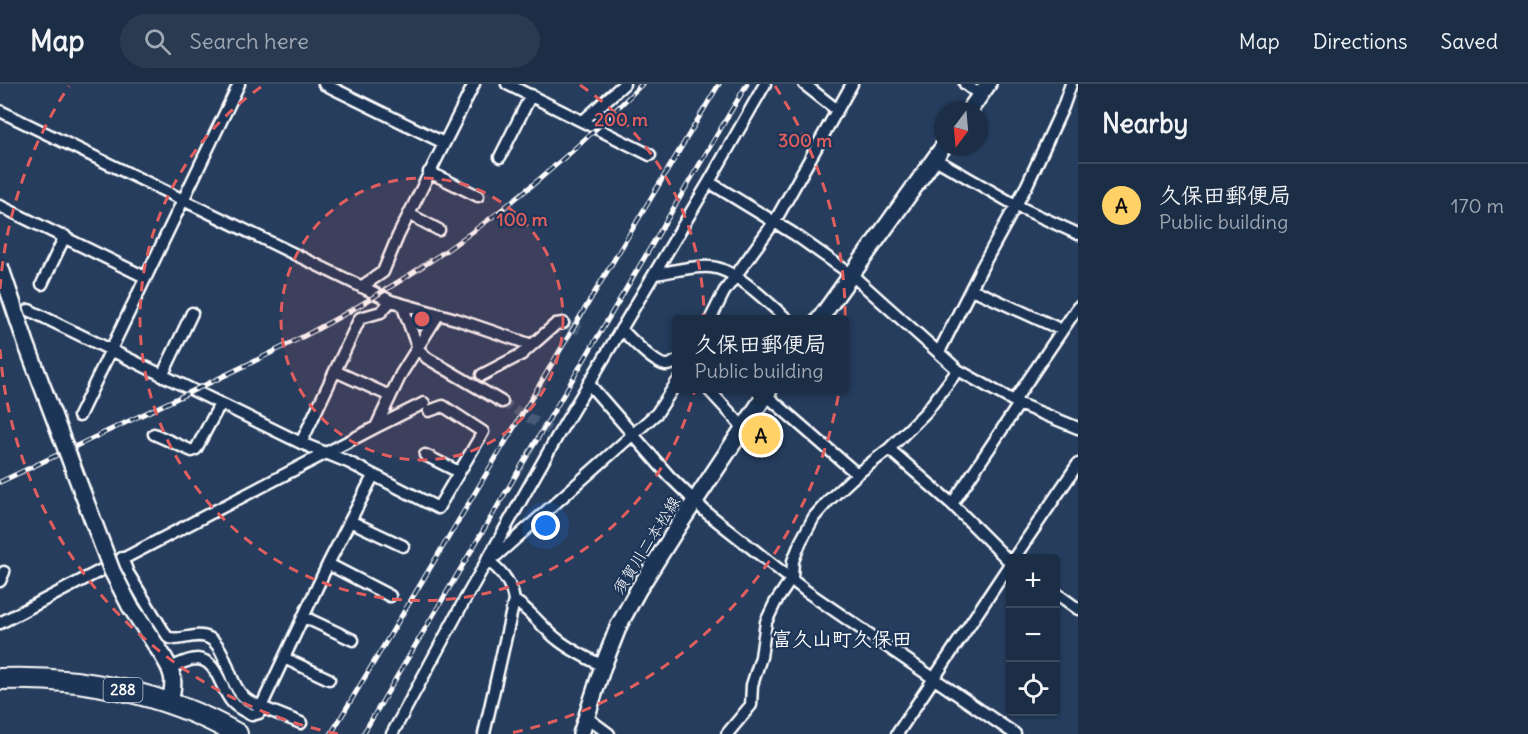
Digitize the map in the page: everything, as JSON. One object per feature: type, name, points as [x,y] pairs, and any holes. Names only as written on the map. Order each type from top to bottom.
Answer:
[{"type":"highway","name":"288","points":[[0,679],[94,684],[170,702],[237,734]]},
{"type":"main road","points":[[823,315],[937,156]]},
{"type":"main road","points":[[0,266],[30,353],[112,571],[130,606],[174,678],[170,702]]},
{"type":"main road","name":"須賀川二本松線","points":[[581,734],[619,625],[638,590],[767,393]]},
{"type":"street","points":[[79,416],[239,84]]},
{"type":"street","points":[[324,84],[444,143]]},
{"type":"street","points":[[361,287],[383,272],[429,172],[474,84]]},
{"type":"street","points":[[507,84],[650,155]]},
{"type":"street","points":[[583,121],[624,84]]},
{"type":"street","points":[[392,734],[557,435],[765,84]]},
{"type":"street","points":[[804,84],[837,110]]},
{"type":"street","points":[[712,315],[724,292],[775,221],[852,84]]},
{"type":"street","points":[[964,84],[984,90]]},
{"type":"street","points":[[939,352],[1050,139],[1071,84]]},
{"type":"street","points":[[500,157],[531,95]]},
{"type":"street","points":[[0,111],[361,287],[396,302],[532,345]]},
{"type":"street","points":[[943,156],[1017,206],[1078,234]]},
{"type":"street","points":[[429,172],[478,196]]},
{"type":"street","points":[[709,182],[775,221],[852,275],[895,316],[958,370],[1016,403],[1078,428]]},
{"type":"street","points":[[0,206],[145,277]]},
{"type":"street","points":[[409,214],[439,230]]},
{"type":"street","points":[[42,284],[65,236]]},
{"type":"street","points":[[654,274],[708,266],[720,268],[735,277],[782,315]]},
{"type":"street","points":[[972,289],[1062,330]]},
{"type":"street","points":[[396,302],[418,349],[427,358],[502,402]]},
{"type":"street","points":[[301,443],[360,318],[381,312],[396,302]]},
{"type":"street","points":[[952,504],[1078,307]]},
{"type":"street","points":[[0,623],[122,558],[326,452],[376,427],[427,407],[443,406],[483,432],[438,508],[326,452],[301,443],[219,404],[29,310]]},
{"type":"street","points":[[162,376],[192,313]]},
{"type":"street","points":[[376,427],[411,356],[418,349],[438,315]]},
{"type":"street","points":[[482,375],[522,354],[556,324],[563,323]]},
{"type":"street","points":[[621,329],[643,351],[662,364],[668,366],[672,364]]},
{"type":"street","points":[[727,734],[749,709],[754,677],[761,657],[766,622],[775,603],[792,578],[797,551],[814,517],[857,474],[889,449],[926,412],[958,370]]},
{"type":"street","points":[[335,371],[390,396]]},
{"type":"street","points":[[589,384],[694,502],[806,591],[934,679],[999,729],[1015,734]]},
{"type":"street","points":[[487,560],[497,555],[657,413],[672,390]]},
{"type":"street","points":[[711,393],[744,428]]},
{"type":"street","points":[[769,393],[857,474]]},
{"type":"street","points":[[154,434],[192,451],[196,449],[219,404]]},
{"type":"street","points":[[889,449],[952,504],[1006,558]]},
{"type":"street","points":[[425,455],[459,471]]},
{"type":"street","points":[[1017,554],[1078,464]]},
{"type":"street","points":[[166,662],[194,659],[207,662],[215,671],[224,692],[233,703],[252,715],[258,713],[328,564],[373,476]]},
{"type":"street","points":[[350,521],[403,546]]},
{"type":"street","points":[[122,558],[128,573],[167,637],[172,639],[200,635],[211,639],[220,649],[239,692],[247,700],[301,723]]},
{"type":"street","points":[[484,734],[514,601],[509,583],[498,568],[487,560]]},
{"type":"street","points":[[328,564],[390,596]]},
{"type":"street","points":[[897,734],[1006,571]]},
{"type":"street","points":[[1060,596],[1078,609]]},
{"type":"street","points":[[514,601],[521,603],[536,621],[558,641],[603,666]]},
{"type":"street","points":[[304,617],[353,640]]},
{"type":"street","points":[[284,658],[329,679]]},
{"type":"street","points":[[586,717],[609,734]]},
{"type":"street","points":[[399,723],[402,734]]},
{"type":"tunnel","points":[[563,323],[580,330]]},
{"type":"tunnel","points":[[502,402],[556,434]]},
{"type":"railway","points":[[0,482],[257,360],[330,322],[413,273],[483,224],[549,171],[642,84]]},
{"type":"railway","points":[[331,734],[719,84]]},
{"type":"railway","points":[[363,734],[747,84]]},
{"type":"place","name":"久保田郵便局","points":[[761,435]]},
{"type":"district","name":"富久山町久保田","points":[[842,639]]}]
